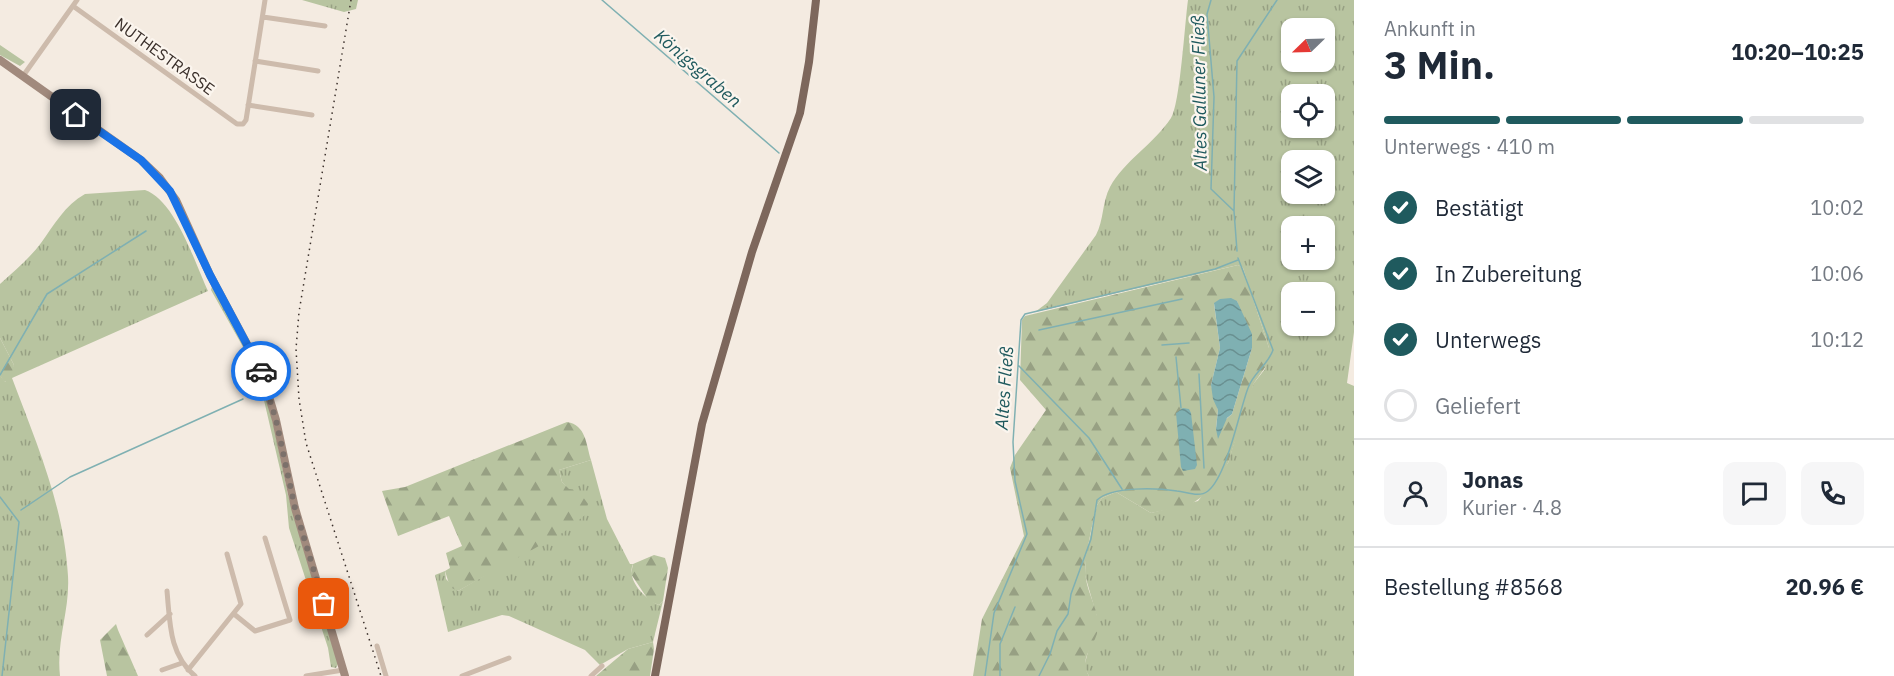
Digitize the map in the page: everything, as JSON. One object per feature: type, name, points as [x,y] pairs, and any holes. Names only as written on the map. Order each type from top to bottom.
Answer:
[{"type":"main road","points":[[655,676],[695,453],[761,225],[800,113],[816,0]]},
{"type":"main road","points":[[0,60],[141,160],[160,178],[180,209],[204,264],[256,359],[265,382],[295,508],[344,673]]},
{"type":"street","points":[[23,76],[77,0]]},
{"type":"street","points":[[265,0],[248,105],[312,115]]},
{"type":"street","name":"NUTHESTRASSE","points":[[73,6],[237,124],[243,124],[246,120],[248,105]]},
{"type":"street","points":[[263,17],[325,26]]},
{"type":"street","points":[[255,61],[318,71]]},
{"type":"street","points":[[234,614],[255,631],[290,620],[265,538]]},
{"type":"street","points":[[188,670],[234,614],[241,599],[227,554]]},
{"type":"street","points":[[167,591],[173,642],[182,663],[195,676]]},
{"type":"street","points":[[147,635],[170,614]]},
{"type":"street","points":[[377,646],[386,676]]},
{"type":"street","points":[[462,676],[509,658]]},
{"type":"street","points":[[162,670],[182,663]]},
{"type":"street","points":[[591,676],[602,666]]},
{"type":"street","points":[[306,676],[344,673]]},
{"type":"green space","points":[[302,0],[358,0],[356,9],[344,12]]},
{"type":"green space","points":[[1188,0],[1354,0],[1354,332],[1347,383],[1354,386],[1354,676],[1089,676],[1084,667],[1097,617],[1085,575],[1086,555],[1097,505],[1102,498],[1116,492],[1151,513],[1198,501],[1228,463],[1248,397],[1254,383],[1265,369],[1269,348],[1243,268],[1238,265],[1035,312],[1047,303],[1096,235],[1107,193],[1116,178],[1171,118],[1180,81]]},
{"type":"green space","points":[[0,45],[25,62],[20,66],[0,55]]},
{"type":"green space","points":[[145,190],[156,196],[175,219],[208,291],[12,378],[55,499],[65,550],[68,589],[60,650],[60,676],[0,676],[0,375],[5,382],[14,365],[0,338],[0,284],[32,254],[60,216],[85,194]]},
{"type":"green space","points":[[1238,265],[1243,268],[1269,348],[1269,362],[1254,383],[1228,463],[1213,489],[1190,505],[1151,513],[1116,492],[1102,498],[1097,505],[1085,572],[1098,623],[1096,636],[1086,657],[1085,663],[1089,676],[973,676],[982,619],[1024,536],[1010,468],[1015,455],[1046,410],[1020,380],[1022,320],[1025,316]],"holes":[[[1237,301],[1252,348],[1232,414],[1216,428],[1218,410],[1211,385],[1220,348],[1214,304]]]},
{"type":"green space","points":[[212,286],[253,360],[262,383],[271,412],[288,495],[338,664],[336,668],[331,667],[328,648],[289,528],[286,495],[263,396],[248,356],[211,290]]},
{"type":"green space","points":[[0,338],[14,365],[11,378],[4,382],[0,375]]},
{"type":"green space","points":[[567,422],[582,431],[591,460],[559,470],[562,482],[569,489],[578,490],[588,504],[585,515],[564,532],[458,591],[450,587],[445,571],[450,568],[446,553],[462,546],[449,516],[398,536],[382,491],[405,487]]},
{"type":"green space","points":[[591,460],[607,519],[630,564],[633,564],[634,582],[643,594],[654,602],[659,605],[663,601],[653,642],[628,649],[600,665],[585,650],[509,616],[502,615],[448,632],[435,575],[445,571],[446,579],[458,591],[487,574],[569,490],[562,482],[559,470]]},
{"type":"green space","points":[[654,555],[665,558],[668,568],[663,601],[659,605],[649,601],[631,574],[633,564]]},
{"type":"green space","points":[[116,624],[138,676],[107,676],[100,640]]},
{"type":"green space","points":[[653,642],[650,676],[596,676],[628,649]]},
{"type":"water","points":[[1231,298],[1237,301],[1252,334],[1252,348],[1232,414],[1227,418],[1218,439],[1216,429],[1218,410],[1213,399],[1211,385],[1220,348],[1214,303],[1220,299]]},
{"type":"water","points":[[1183,408],[1189,409],[1191,413],[1197,465],[1195,469],[1183,471],[1176,413]]},
{"type":"waterway","name":"Königsgraben","points":[[602,0],[779,153]]},
{"type":"waterway","name":"Altes Galluner Fließ","points":[[1211,0],[1207,14],[1214,97],[1211,189],[1234,211],[1237,251]]},
{"type":"waterway","name":"Altes Galluner Fließ","points":[[1234,211],[1237,61],[1277,0]]},
{"type":"waterway","points":[[0,375],[47,294],[146,231]]},
{"type":"waterway","name":"Altes Galluner Fließ","points":[[1039,676],[1050,654],[1057,631],[1068,614],[1071,594],[1091,539],[1097,500],[1113,492],[1135,489],[1201,494],[1208,491],[1221,472],[1248,388],[1273,350],[1238,258]]},
{"type":"waterway","name":"Altes Fließ","points":[[985,676],[994,613],[1027,534],[1015,481],[1013,442],[1021,320],[1025,314],[1215,269],[1238,260]]},
{"type":"waterway","points":[[1039,330],[1182,299]]},
{"type":"waterway","points":[[1162,345],[1189,343]]},
{"type":"waterway","points":[[1176,357],[1181,408]]},
{"type":"waterway","points":[[1018,365],[1089,438],[1122,489]]},
{"type":"waterway","points":[[1199,374],[1204,468]]},
{"type":"waterway","points":[[21,510],[70,477],[243,399]]},
{"type":"waterway","points":[[0,497],[19,522],[2,676]]},
{"type":"waterway","points":[[1000,676],[1000,644],[1015,607]]},
{"type":"railway","points":[[351,0],[299,312],[296,349],[299,399],[306,443],[381,676]]},
{"type":"way so far","points":[[261,371],[276,420],[295,508],[324,604]]},
{"type":"route","points":[[76,115],[141,160],[152,169],[170,191],[210,275],[261,371]]}]
